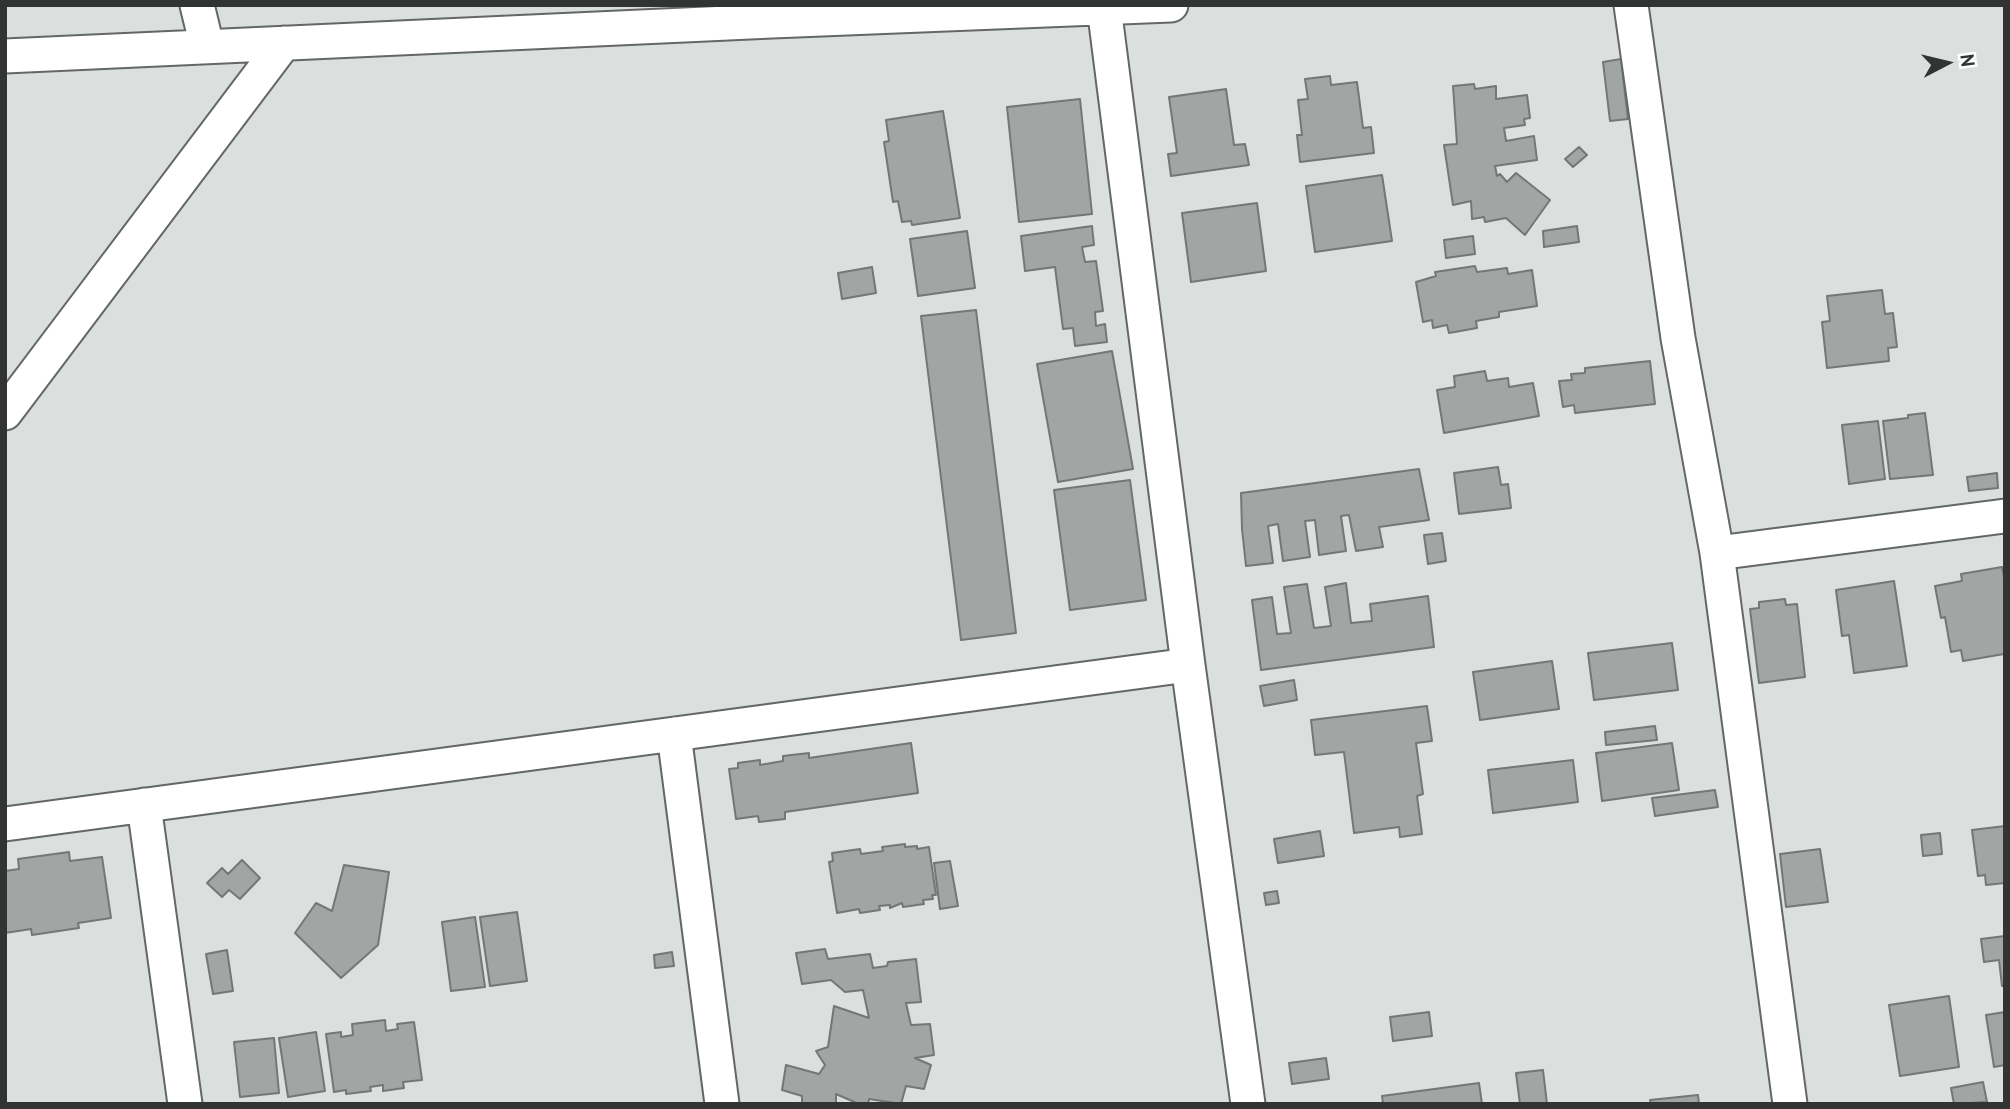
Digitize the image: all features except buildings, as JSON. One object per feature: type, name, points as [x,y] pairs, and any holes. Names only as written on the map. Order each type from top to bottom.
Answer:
[{"type":"street","points":[[197,5],[207,46]]},
{"type":"street","points":[[5,56],[901,10],[1171,5]]},
{"type":"street","points":[[1631,5],[1678,338],[1717,554],[1790,1104]]},
{"type":"street","points":[[1104,7],[1188,665],[1248,1104]]},
{"type":"street","points":[[5,413],[284,43]]},
{"type":"street","points":[[1717,554],[2005,516]]},
{"type":"street","points":[[5,824],[1188,665]]},
{"type":"street","points":[[674,734],[722,1104]]},
{"type":"street","points":[[144,805],[185,1104]]}]
